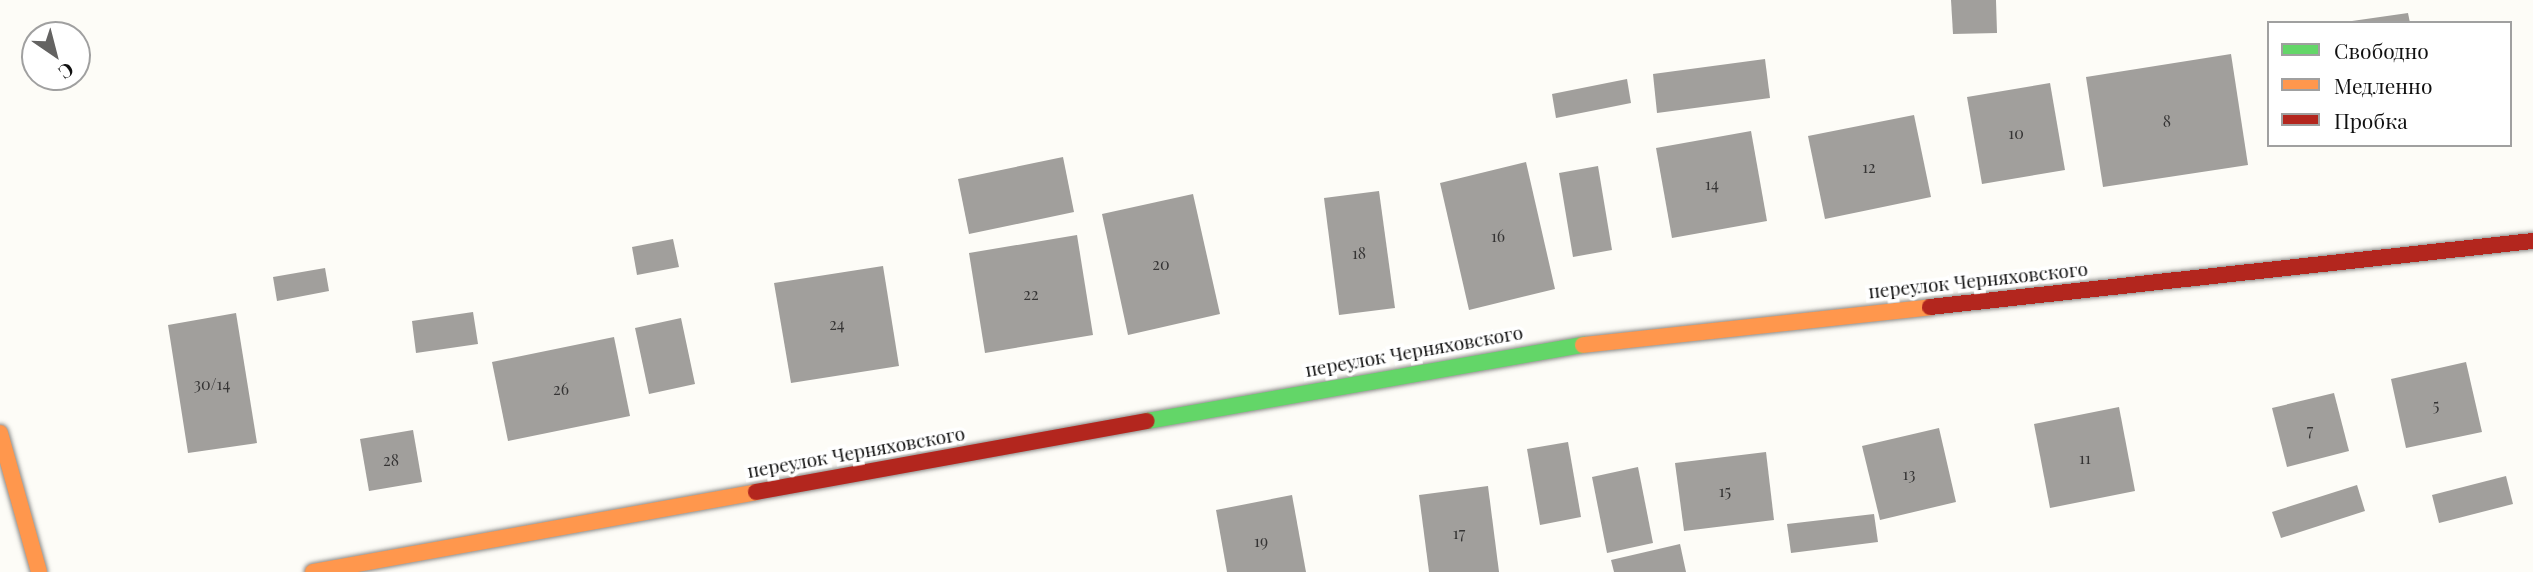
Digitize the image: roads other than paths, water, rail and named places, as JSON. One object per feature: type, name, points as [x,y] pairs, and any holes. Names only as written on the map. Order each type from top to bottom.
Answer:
[{"type":"street","name":"переулок Черняховского","points":[[313,572],[1543,349],[2533,241]]},
{"type":"street","points":[[0,433],[39,572]]}]
